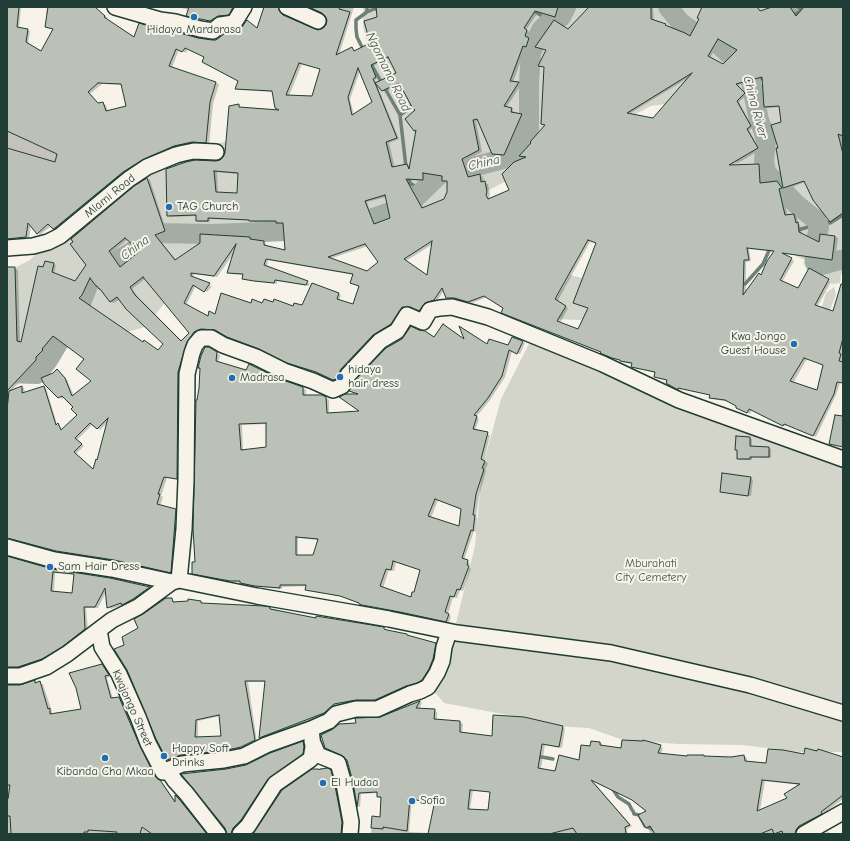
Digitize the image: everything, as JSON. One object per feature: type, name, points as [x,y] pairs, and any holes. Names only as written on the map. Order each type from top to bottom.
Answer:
[{"type":"street","points":[[115,7],[148,17],[211,31],[215,30],[220,25],[234,22],[244,7]]},
{"type":"street","points":[[287,7],[318,21]]},
{"type":"street","name":"Mlami Road","points":[[7,248],[34,246],[48,242],[60,236],[146,167],[176,155],[189,152],[216,152]]},
{"type":"street","points":[[7,676],[20,676],[46,667],[67,654],[112,620],[138,607],[176,581],[185,494],[187,374],[195,344],[201,338],[212,338],[223,345],[256,357],[284,371],[334,390],[342,386],[348,375],[380,341],[397,331],[407,315],[423,322],[430,310],[452,307],[488,317],[603,364],[679,400],[843,458]]},
{"type":"street","points":[[7,546],[54,560],[389,618],[449,632],[611,653],[750,685],[843,713]]},
{"type":"street","name":"Kwajongo Street","points":[[99,630],[102,646],[119,674],[138,717],[145,739],[163,772],[168,772],[218,834]]},
{"type":"street","points":[[163,772],[182,764],[224,760],[244,756],[266,745],[312,735],[330,721],[336,714],[356,709],[377,709],[428,687],[437,673],[442,661],[444,647],[449,632]]},
{"type":"street","points":[[240,834],[248,826],[275,784],[311,759],[313,747],[312,735]]},
{"type":"street","points":[[312,735],[318,755],[338,763],[344,784],[351,822],[350,834]]},
{"type":"street","points":[[804,834],[843,812]]},
{"type":"green space","points":[[363,7],[825,7],[843,105],[843,275],[841,274],[840,283],[832,284],[826,276],[803,264],[805,260],[782,250],[736,161],[675,103],[651,106],[462,204],[415,217],[252,233],[192,270],[145,327],[62,350],[7,378],[7,272],[30,260],[106,182],[151,164],[257,132],[382,113],[363,26]]},
{"type":"green space","points":[[570,275],[590,280],[585,305],[590,315],[580,320],[556,319],[556,299]]},
{"type":"green space","points":[[834,287],[836,294],[830,310],[822,307],[826,293]]},
{"type":"green space","name":"Mburahati City Cemetery","points":[[533,336],[843,461],[843,752],[799,752],[742,745],[678,744],[623,740],[589,728],[554,726],[529,719],[444,703],[434,691],[456,623],[475,546],[482,469],[501,399]]},
{"type":"building","points":[[7,7],[19,7],[17,27],[28,29],[26,42],[41,51],[53,29],[45,27],[48,7],[95,7],[105,16],[104,17],[134,37],[139,23],[175,33],[216,40],[224,34],[239,31],[247,20],[257,28],[264,7],[278,7],[283,15],[318,30],[326,25],[327,20],[322,13],[309,7],[340,7],[339,9],[350,12],[336,55],[352,47],[354,51],[370,43],[364,21],[377,17],[376,7],[558,7],[555,17],[535,11],[524,28],[527,30],[525,36],[529,38],[526,47],[523,46],[510,81],[519,82],[504,106],[512,108],[511,112],[522,114],[504,155],[492,154],[477,119],[473,120],[479,150],[462,159],[468,177],[480,174],[481,182],[485,181],[487,192],[486,195],[488,199],[509,190],[502,174],[514,162],[526,157],[519,156],[545,125],[541,124],[544,67],[538,66],[546,50],[535,47],[554,20],[568,29],[589,7],[651,7],[651,19],[666,24],[665,25],[690,36],[699,19],[697,18],[702,7],[757,7],[760,11],[772,7],[790,7],[796,16],[804,7],[843,7],[843,136],[838,134],[843,154],[843,213],[830,222],[813,200],[804,181],[783,188],[776,148],[778,148],[771,125],[781,122],[779,106],[764,107],[762,77],[736,84],[745,93],[737,101],[751,126],[747,129],[758,148],[729,165],[759,164],[760,183],[777,181],[782,188],[779,189],[785,215],[794,214],[796,223],[798,222],[799,232],[819,242],[820,234],[835,236],[832,260],[782,253],[792,258],[780,280],[798,288],[809,268],[829,279],[815,305],[833,311],[841,284],[843,284],[843,338],[839,353],[841,354],[839,361],[843,362],[843,383],[837,382],[834,394],[813,436],[784,424],[783,426],[749,409],[747,413],[736,408],[736,406],[725,400],[709,398],[710,395],[678,388],[678,390],[666,383],[667,380],[654,377],[655,372],[631,367],[632,363],[612,358],[600,353],[601,352],[501,313],[503,308],[484,296],[468,302],[454,298],[446,298],[442,288],[434,300],[425,303],[419,311],[410,307],[402,307],[391,324],[373,335],[341,369],[336,379],[333,380],[316,372],[287,363],[259,349],[227,337],[215,330],[201,329],[194,332],[187,342],[178,372],[177,479],[164,477],[158,494],[160,494],[157,504],[176,509],[171,573],[114,560],[56,551],[7,538],[7,410],[9,391],[22,386],[22,393],[44,386],[56,425],[58,423],[61,430],[77,415],[71,409],[73,407],[62,396],[58,398],[44,384],[41,378],[53,373],[57,369],[65,378],[72,396],[91,381],[76,369],[84,359],[53,336],[36,357],[36,360],[7,391],[7,267],[15,267],[17,341],[21,342],[38,266],[43,267],[45,261],[54,263],[52,272],[75,281],[86,265],[70,244],[73,242],[71,239],[134,186],[147,178],[165,231],[155,235],[175,260],[200,243],[200,234],[250,237],[250,239],[264,241],[264,245],[285,250],[283,223],[276,223],[276,221],[208,218],[208,221],[196,221],[196,215],[167,216],[166,169],[195,160],[216,161],[223,157],[225,153],[229,106],[239,104],[239,107],[279,110],[275,108],[272,91],[235,89],[238,81],[202,62],[204,57],[185,48],[182,52],[176,49],[169,66],[216,82],[210,102],[206,143],[192,142],[174,146],[144,159],[123,172],[53,229],[48,224],[37,234],[28,223],[26,237],[7,239],[7,148],[55,162],[57,154],[7,131]],"holes":[[[718,39],[737,50],[723,64],[708,56]],[[388,57],[396,73],[375,83],[373,79],[376,77],[371,65]],[[299,63],[320,69],[312,96],[286,95]],[[358,68],[372,102],[352,115],[348,97]],[[692,73],[653,118],[627,113]],[[98,83],[121,84],[126,106],[106,111],[103,102],[98,103],[88,92]],[[375,83],[382,91],[399,83],[415,110],[405,119],[414,131],[416,130],[409,169],[407,164],[392,167],[386,142],[397,138]],[[214,171],[238,173],[237,193],[216,192]],[[423,173],[442,176],[442,181],[447,181],[447,192],[444,199],[422,208],[406,179],[423,180]],[[385,195],[390,218],[374,224],[365,201]],[[125,238],[140,251],[120,267],[109,251]],[[588,240],[596,243],[573,303],[588,308],[578,329],[557,321],[566,306],[555,299]],[[432,241],[427,275],[404,259]],[[236,244],[227,273],[243,274],[242,279],[274,283],[275,280],[306,285],[308,281],[264,265],[266,259],[353,274],[350,283],[359,286],[353,304],[337,299],[339,293],[312,283],[302,305],[294,303],[293,306],[274,299],[273,302],[264,299],[262,303],[252,299],[251,303],[221,293],[215,314],[209,311],[208,316],[184,303],[193,285],[204,292],[210,283],[191,276],[191,273],[214,276]],[[365,244],[378,262],[367,271],[328,257]],[[747,248],[774,251],[767,261],[761,275],[759,273],[743,295],[744,260],[749,260]],[[143,277],[189,333],[181,341],[135,295],[130,287]],[[90,278],[110,302],[117,297],[126,309],[163,344],[158,350],[144,340],[143,342],[79,298]],[[804,358],[823,365],[817,390],[790,381]],[[108,418],[97,460],[96,459],[93,469],[74,452],[82,444],[75,438],[90,423],[97,429]]]},
{"type":"building","points":[[189,7],[233,7],[229,15],[218,16],[210,21],[186,16]]},
{"type":"building","points":[[443,324],[464,339],[459,326],[487,344],[489,339],[508,345],[512,337],[523,341],[517,354],[509,350],[502,376],[488,398],[474,415],[477,416],[473,429],[488,432],[481,459],[485,461],[482,468],[484,469],[476,494],[473,515],[475,515],[473,531],[471,530],[462,558],[468,560],[467,565],[469,566],[460,590],[457,589],[454,597],[450,596],[445,612],[449,614],[446,622],[362,605],[340,596],[305,590],[306,585],[280,585],[280,588],[255,586],[240,583],[240,581],[230,581],[192,574],[192,562],[195,562],[193,529],[196,400],[199,388],[200,368],[198,368],[205,347],[209,347],[217,352],[216,361],[246,370],[249,364],[280,379],[303,387],[303,395],[322,395],[326,397],[327,413],[359,411],[339,397],[345,394],[358,394],[349,391],[355,380],[386,348],[402,339],[411,326],[425,331],[434,337]],"holes":[[[266,423],[266,447],[241,450],[239,424]],[[435,499],[461,509],[459,526],[428,516]],[[296,537],[318,539],[313,555],[296,555]],[[393,561],[420,570],[414,592],[412,592],[411,597],[380,586],[386,569],[391,570]]]},
{"type":"building","points":[[835,415],[843,416],[843,447],[829,444]]},
{"type":"building","points":[[736,436],[750,437],[750,446],[769,447],[769,457],[737,459],[737,450],[735,450]]},
{"type":"building","points":[[722,473],[751,477],[748,496],[720,492]]},
{"type":"building","points":[[7,556],[52,569],[110,578],[150,587],[122,605],[121,603],[107,608],[105,588],[95,607],[84,607],[85,629],[62,647],[42,659],[18,667],[7,667]],"holes":[[[53,572],[74,574],[72,593],[51,591]]]},
{"type":"building","points":[[166,598],[172,598],[173,602],[188,601],[188,599],[201,601],[201,603],[264,606],[270,607],[270,609],[316,618],[316,616],[384,627],[384,629],[387,630],[407,634],[436,643],[433,659],[429,669],[422,680],[417,683],[406,686],[375,700],[356,700],[334,704],[324,713],[259,738],[265,681],[245,681],[255,740],[241,747],[223,751],[181,755],[167,760],[156,739],[127,670],[114,649],[124,645],[122,637],[138,628],[134,619]],"holes":[[[219,715],[221,736],[195,737],[196,720]]]},
{"type":"building","points":[[102,664],[109,675],[105,676],[111,698],[119,697],[140,746],[155,776],[160,780],[175,802],[175,795],[179,799],[207,834],[152,834],[142,827],[140,834],[116,834],[117,832],[88,830],[88,832],[84,832],[84,834],[11,834],[10,816],[7,816],[7,800],[10,785],[7,785],[7,685],[20,685],[35,680],[35,683],[40,681],[48,709],[50,708],[50,714],[81,709],[76,688],[69,673]]},
{"type":"building","points":[[420,701],[416,708],[435,709],[434,719],[460,721],[460,732],[492,736],[493,715],[524,717],[563,726],[559,747],[542,744],[538,768],[555,771],[559,755],[579,760],[581,745],[590,746],[591,741],[600,742],[600,745],[621,748],[622,740],[643,740],[661,745],[658,753],[687,756],[704,755],[731,757],[744,755],[745,761],[766,763],[768,749],[804,754],[805,748],[817,751],[818,749],[843,757],[843,795],[821,812],[822,814],[799,826],[795,834],[783,834],[782,831],[774,834],[772,829],[760,834],[655,834],[650,826],[646,828],[638,815],[646,811],[632,800],[591,780],[630,825],[625,827],[626,834],[577,834],[573,828],[549,834],[428,834],[434,805],[410,798],[407,831],[383,827],[383,829],[371,828],[372,816],[380,817],[381,797],[377,797],[377,792],[359,793],[357,807],[353,782],[347,760],[341,755],[325,748],[321,735],[339,724],[356,723],[355,718],[380,717]],"holes":[[[762,780],[800,784],[784,794],[787,798],[757,811]],[[470,790],[490,792],[488,810],[468,809]]]},
{"type":"building","points":[[303,741],[303,754],[268,779],[241,820],[233,828],[231,834],[227,834],[225,828],[181,774],[226,769],[246,765],[270,753]]},
{"type":"building","points":[[328,768],[331,770],[335,786],[342,822],[341,834],[253,834],[282,790],[312,769],[320,770]]},
{"type":"waterway","name":"Ngomano Road","points":[[364,51],[357,37],[356,20],[367,12],[367,7]]},
{"type":"waterway","points":[[532,7],[534,11],[550,21]]},
{"type":"waterway","name":"China","points":[[352,225],[409,204],[441,173],[469,168],[510,157],[521,146],[529,128],[529,82],[531,53],[541,30],[550,21],[561,17],[566,7]]},
{"type":"waterway","name":"China River","points":[[668,7],[681,23],[695,33],[717,43],[746,70],[750,78],[759,120],[766,141],[764,161],[766,172],[796,204],[816,220],[819,227],[814,249],[815,263],[819,266],[843,260]]},
{"type":"waterway","points":[[792,16],[801,11],[799,7]]},
{"type":"waterway","points":[[367,12],[374,9],[379,9]]},
{"type":"waterway","points":[[730,55],[737,46]]},
{"type":"waterway","name":"Ngomano Road","points":[[370,62],[400,115],[406,167]]},
{"type":"waterway","points":[[750,83],[754,80],[766,78]]},
{"type":"waterway","points":[[400,115],[415,104]]},
{"type":"waterway","name":"Ngomano Road","points":[[408,175],[410,183],[422,191]]},
{"type":"waterway","points":[[816,220],[830,223],[843,215]]},
{"type":"waterway","points":[[795,231],[808,227],[819,227]]},
{"type":"waterway","name":"China","points":[[7,373],[37,374],[48,360],[72,320],[81,303],[90,280],[107,266],[137,249],[154,233],[213,234],[311,230]]},
{"type":"waterway","points":[[740,286],[745,284],[763,264],[771,246]]},
{"type":"waterway","points":[[536,756],[553,759]]},
{"type":"waterway","points":[[612,788],[618,797],[629,804],[632,810]]},
{"type":"waterway","points":[[633,811],[634,814],[639,815],[645,826],[651,828],[659,834]]},
{"type":"place","name":"Hidaya Mardarasa","points":[[194,17]]},
{"type":"place","name":"TAG Church","points":[[169,207]]},
{"type":"place","name":"Kwa Jongo Guest House","points":[[794,344]]},
{"type":"place","name":"hidaya hair dress","points":[[340,377]]},
{"type":"place","name":"Madrasa","points":[[232,378]]},
{"type":"place","name":"Sam Hair Dress","points":[[50,567]]},
{"type":"place","name":"Happy Soft Drinks","points":[[164,756]]},
{"type":"place","name":"Kibanda Cha Mkaa","points":[[105,758]]},
{"type":"place","name":"El Hudaa","points":[[323,783]]},
{"type":"place","name":"Sofia","points":[[412,801]]}]
